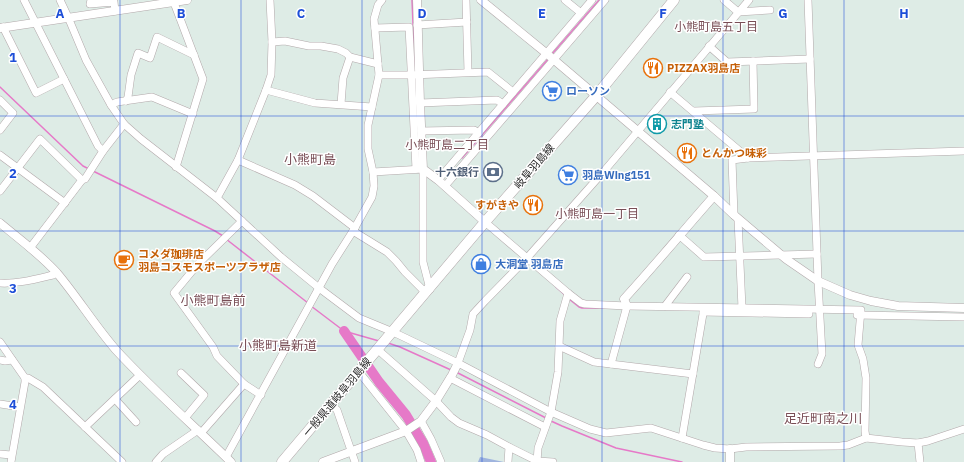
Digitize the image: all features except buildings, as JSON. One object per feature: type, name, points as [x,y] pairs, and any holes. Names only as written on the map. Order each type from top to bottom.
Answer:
[{"type":"main road","name":"岐阜羽島線","points":[[391,334],[596,96],[674,0]]},
{"type":"main road","name":"一般県道岐阜羽島線","points":[[282,462],[391,334]]},
{"type":"street","points":[[60,0],[86,60],[111,105],[124,124],[176,167],[217,198],[281,257],[359,318],[457,364],[551,413],[590,430],[606,433],[651,428],[715,448],[730,449],[840,446],[848,445],[866,438],[918,443],[964,428]]},
{"type":"street","points":[[91,0],[90,4],[187,0]]},
{"type":"street","points":[[217,198],[238,160],[271,74],[272,42],[270,0]]},
{"type":"street","points":[[0,223],[30,248],[56,273],[105,336],[140,375],[229,460],[261,395],[332,264],[354,230],[372,197],[374,186],[373,172],[367,136],[379,75],[374,19],[378,5],[382,0]]},
{"type":"street","points":[[417,0],[414,26],[415,74],[423,262],[428,291]]},
{"type":"street","points":[[466,0],[468,72]]},
{"type":"street","points":[[481,0],[546,53],[781,255],[818,282],[850,295],[898,306],[964,308]]},
{"type":"street","points":[[565,0],[581,13]]},
{"type":"street","points":[[438,180],[592,0]]},
{"type":"street","points":[[445,186],[605,0]]},
{"type":"street","points":[[724,0],[738,12],[770,10]]},
{"type":"street","points":[[323,462],[408,430],[420,422],[436,401],[451,377],[470,330],[473,314],[527,258],[605,170],[749,0]]},
{"type":"street","points":[[808,0],[822,354],[818,364]]},
{"type":"street","points":[[27,1],[35,22],[98,146],[103,151]]},
{"type":"street","points":[[173,1],[204,79],[176,167]]},
{"type":"street","points":[[64,79],[36,93],[1,26],[68,17],[114,4]]},
{"type":"street","points":[[375,28],[467,22]]},
{"type":"street","points":[[126,101],[128,97],[131,74],[138,53],[150,58],[157,37],[194,55]]},
{"type":"street","points":[[272,42],[285,41],[309,46],[321,46],[338,49],[350,57],[378,64]]},
{"type":"street","points":[[709,46],[727,62],[810,59]]},
{"type":"street","points":[[341,104],[343,78],[350,57]]},
{"type":"street","points":[[694,111],[754,109],[753,61]]},
{"type":"street","points":[[379,75],[488,72],[513,92]]},
{"type":"street","points":[[415,74],[420,103],[417,120],[421,131],[420,169]]},
{"type":"street","points":[[266,90],[316,103],[372,107]]},
{"type":"street","points":[[670,92],[748,158]]},
{"type":"street","points":[[111,105],[117,102],[152,97],[192,114]]},
{"type":"street","points":[[0,100],[13,114],[0,130]]},
{"type":"street","points":[[420,103],[497,100],[503,104]]},
{"type":"street","points":[[30,248],[65,204],[124,124]]},
{"type":"street","points":[[421,131],[474,130],[479,133]]},
{"type":"street","points":[[0,191],[40,139],[84,178]]},
{"type":"street","points":[[742,308],[740,256],[732,160],[748,158],[964,151]]},
{"type":"street","points":[[0,155],[65,204]]},
{"type":"street","points":[[238,160],[295,185],[313,196],[354,230],[386,252],[409,276],[428,291]]},
{"type":"street","points":[[373,172],[420,169],[438,180],[581,303],[627,306],[665,306],[703,310],[820,312]]},
{"type":"street","points":[[611,364],[627,306],[624,299],[714,196]]},
{"type":"street","points":[[242,221],[198,264],[174,293],[218,356],[244,384],[261,395]]},
{"type":"street","points":[[679,235],[704,257],[817,254]]},
{"type":"street","points":[[0,283],[29,281],[56,273]]},
{"type":"street","points":[[665,306],[687,277]]},
{"type":"street","points":[[537,461],[538,448],[551,413],[558,372],[560,321],[568,293]]},
{"type":"street","points":[[703,310],[742,308],[861,315],[964,317]]},
{"type":"street","points":[[682,438],[703,310]]},
{"type":"street","points":[[861,315],[858,345],[866,378],[866,438]]},
{"type":"street","points":[[0,342],[25,378],[28,378],[44,387],[122,462]]},
{"type":"street","points":[[559,346],[594,362],[693,374]]},
{"type":"street","points":[[375,351],[436,401],[459,424],[487,435],[537,461],[553,462]]},
{"type":"street","points":[[0,360],[12,360]]},
{"type":"street","points":[[360,370],[408,430],[421,462]]},
{"type":"street","points":[[181,373],[204,395],[185,418]]},
{"type":"street","points":[[85,427],[140,375]]},
{"type":"street","points":[[451,377],[546,426]]},
{"type":"street","points":[[0,454],[11,459],[25,378]]},
{"type":"street","points":[[156,462],[163,454],[199,432],[244,384]]},
{"type":"street","points":[[115,399],[136,422]]},
{"type":"street","points":[[0,404],[20,407]]},
{"type":"street","points":[[331,404],[337,410],[355,462]]},
{"type":"street","points":[[420,422],[431,439],[440,462]]},
{"type":"street","points":[[918,443],[920,462]]},
{"type":"street","points":[[508,462],[509,447]]},
{"type":"street","points":[[730,449],[730,462]]},
{"type":"shaded area","points":[[480,457],[504,462],[478,462]]},
{"type":"waterway","points":[[412,0],[415,72]]},
{"type":"waterway","points":[[552,54],[599,0]]},
{"type":"waterway","points":[[462,158],[549,58]]},
{"type":"waterway","points":[[0,87],[83,166],[89,169]]},
{"type":"waterway","points":[[93,171],[223,236]]},
{"type":"waterway","points":[[226,239],[308,303]]},
{"type":"waterway","points":[[556,287],[565,295]]},
{"type":"waterway","points":[[569,299],[582,308],[606,308]]},
{"type":"waterway","points":[[311,306],[344,331],[379,341]]},
{"type":"waterway","points":[[344,331],[379,382],[406,415],[423,443],[431,462]]},
{"type":"waterway","points":[[388,343],[451,370]]},
{"type":"waterway","points":[[456,372],[546,418]]},
{"type":"waterway","points":[[551,421],[616,448],[682,462]]},
{"type":"place","name":"PIZZAX羽島店","points":[[653,68]]},
{"type":"place","name":"ローソン","points":[[552,91]]},
{"type":"place","name":"志門塾","points":[[657,124]]},
{"type":"place","name":"とんかつ味彩","points":[[687,153]]},
{"type":"place","name":"十六銀行","points":[[493,172]]},
{"type":"place","name":"羽島Wing151","points":[[568,175]]},
{"type":"place","name":"すがきや","points":[[533,205]]},
{"type":"place","name":"コメダ珈琲店 羽島コスモスポーツプラザ店","points":[[124,260]]},
{"type":"place","name":"大洞堂 羽島店","points":[[481,264]]},
{"type":"district","name":"小熊町島五丁目","points":[[716,27]]},
{"type":"district","name":"小熊町島二丁目","points":[[447,145]]},
{"type":"district","name":"小熊町島","points":[[310,159]]},
{"type":"district","name":"小熊町島一丁目","points":[[597,214]]},
{"type":"district","name":"小熊町島前","points":[[213,300]]},
{"type":"district","name":"小熊町島新道","points":[[278,345]]},
{"type":"district","name":"足近町南之川","points":[[823,418]]}]
